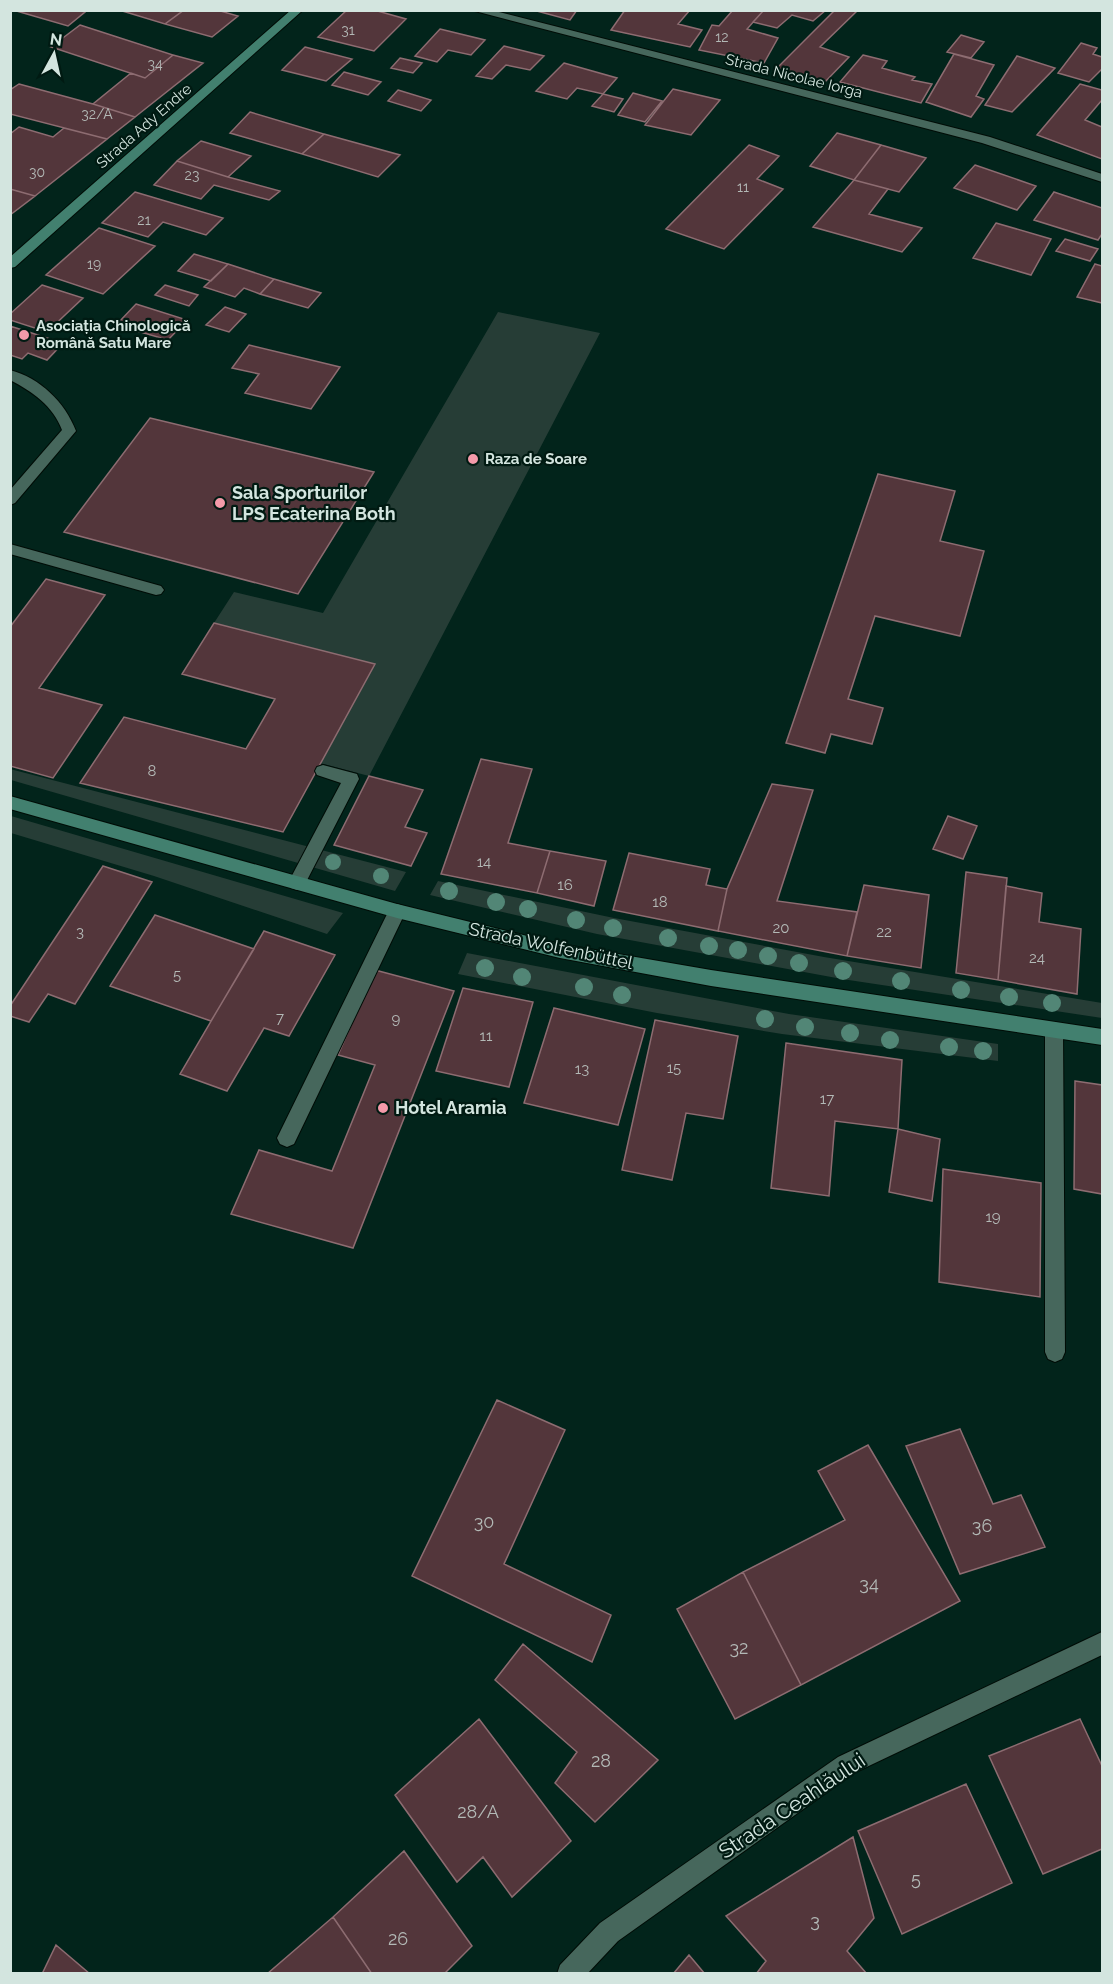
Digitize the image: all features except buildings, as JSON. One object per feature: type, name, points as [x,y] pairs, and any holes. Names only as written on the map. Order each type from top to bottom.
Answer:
[{"type":"main road","name":"Strada Ady Endre","points":[[10,264],[298,10]]},
{"type":"main road","name":"Strada Wolfenbüttel","points":[[10,802],[397,911],[560,951],[711,978],[1102,1037]]},
{"type":"street","name":"Strada Nicolae Iorga","points":[[476,10],[977,137],[1102,178]]},
{"type":"street","points":[[10,374],[34,386],[64,414],[69,431],[10,500]]},
{"type":"street","points":[[10,549],[156,590]]},
{"type":"street","points":[[297,883],[351,779],[323,771]]},
{"type":"street","points":[[287,1138],[397,911]]},
{"type":"street","points":[[1054,1030],[1055,1352]]},
{"type":"street","name":"Strada Ceahlăului","points":[[569,1974],[609,1932],[846,1766],[1102,1643]]},
{"type":"shaded area","points":[[498,312],[600,333],[369,776],[320,763],[374,664],[214,623],[234,592],[323,613]]},
{"type":"shaded area","points":[[10,769],[406,872],[395,891],[11,780]]},
{"type":"shaded area","points":[[10,816],[343,913],[327,934],[154,876],[11,833]]},
{"type":"shaded area","points":[[438,881],[614,918],[824,957],[1102,1003],[1102,1018],[842,979],[597,934],[430,895]]},
{"type":"shaded area","points":[[467,953],[789,1014],[998,1044],[998,1061],[782,1034],[657,1013],[458,974]]},
{"type":"place","name":"Asociația Chinologică Română Satu Mare","points":[[24,335]]},
{"type":"place","name":"Raza de Soare","points":[[473,459]]},
{"type":"place","name":"Sala Sporturilor LPS Ecaterina Both","points":[[220,503]]},
{"type":"place","name":"Hotel Aramia","points":[[383,1108]]}]
